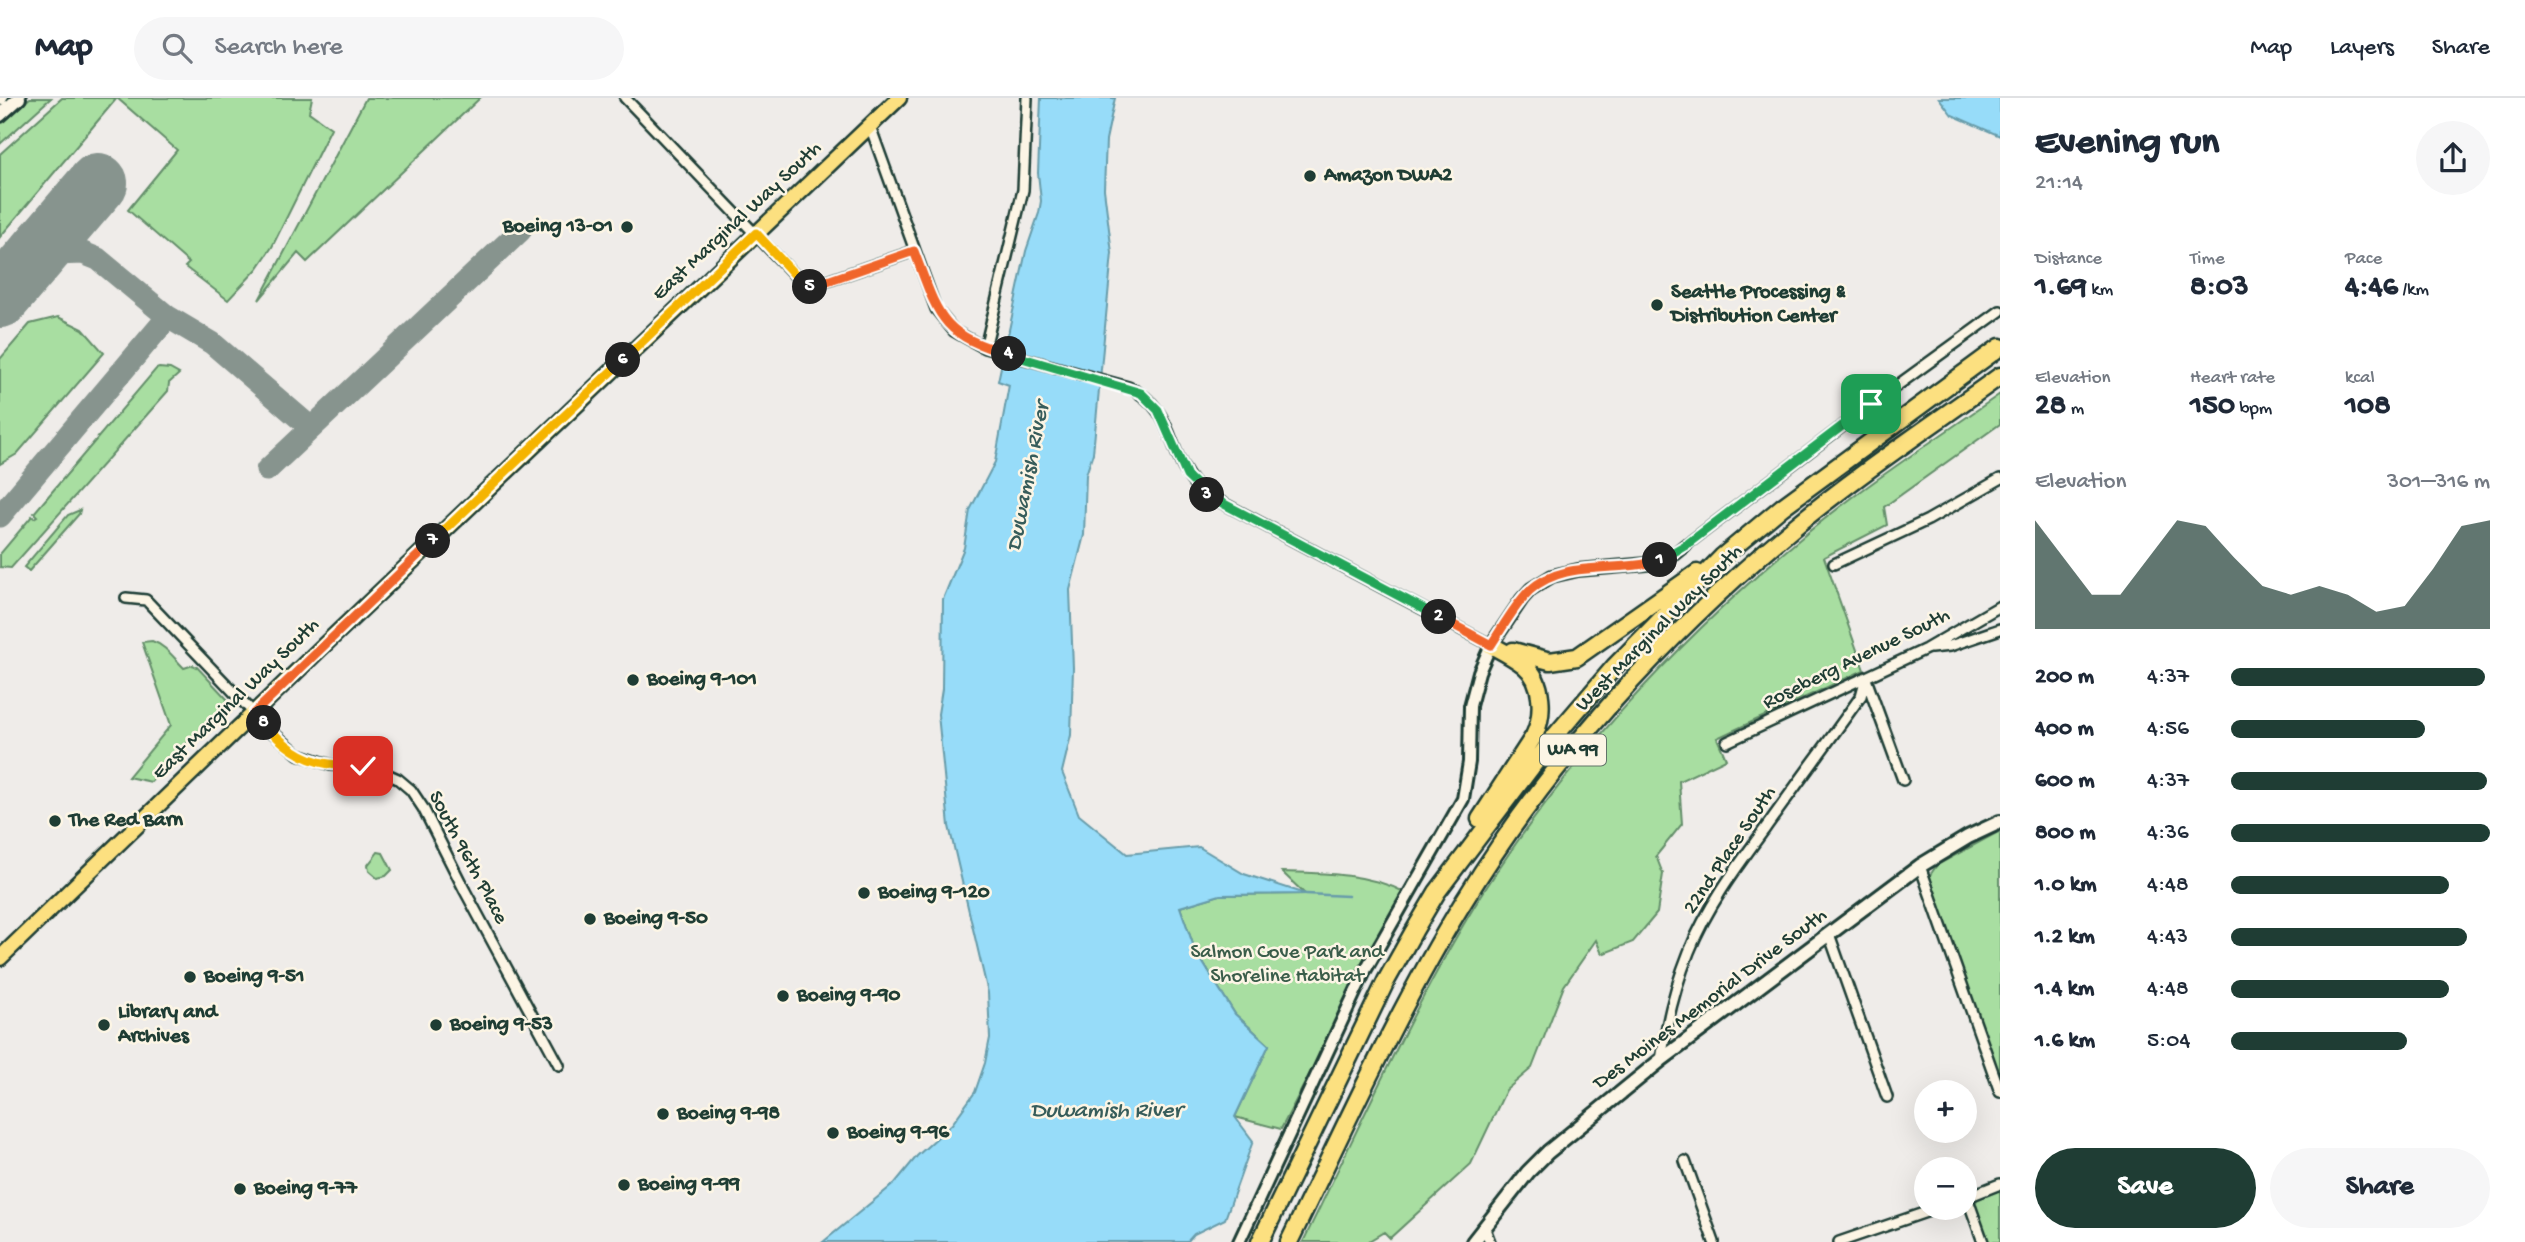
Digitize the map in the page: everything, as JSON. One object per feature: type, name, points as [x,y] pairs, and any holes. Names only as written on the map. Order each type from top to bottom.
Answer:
[{"type":"highway","name":"West Marginal Way South","points":[[1260,1242],[1386,981],[1437,892],[1555,736],[1615,666],[1722,557],[1791,499],[2000,347]]},
{"type":"highway","name":"West Marginal Way South","points":[[1289,1242],[1402,1010],[1432,955],[1465,899],[1548,779],[1600,717],[1727,586],[1794,528],[2000,376]]},
{"type":"highway","points":[[1491,645],[1550,661],[1577,657],[1592,649],[1671,589],[1722,557]]},
{"type":"highway","points":[[1437,892],[1482,815],[1534,736],[1539,721],[1540,694],[1526,667],[1491,645]]},
{"type":"main road","points":[[0,115],[19,98]]},
{"type":"main road","name":"East Marginal Way South","points":[[0,958],[899,98]]},
{"type":"main road","name":"Des Moines Memorial Drive South","points":[[1472,1242],[1548,1152],[1661,1060],[1920,866],[1968,837],[2000,822]]},
{"type":"street","points":[[625,98],[807,288],[914,251]]},
{"type":"street","points":[[985,348],[1022,200],[1027,98]]},
{"type":"street","points":[[870,126],[914,251],[941,317],[954,331],[985,348],[1141,393],[1151,401],[1165,423],[1187,476],[1203,493],[1491,645]]},
{"type":"street","points":[[1239,1242],[1366,969],[1463,799],[1468,772],[1469,718],[1473,691],[1491,645],[1522,599],[1531,589],[1552,576],[1578,570],[1647,564],[1675,554],[1873,403],[2000,311]]},
{"type":"street","points":[[1834,564],[1928,520],[2000,479]]},
{"type":"street","name":"South 96th Place","points":[[126,598],[146,600],[287,746],[307,759],[331,765],[371,767],[398,779],[411,790],[559,1065]]},
{"type":"street","name":"Roseberg Avenue South","points":[[1727,742],[1926,649],[2000,606]]},
{"type":"street","points":[[1926,649],[1950,646],[2000,629]]},
{"type":"street","points":[[1866,678],[1903,780]]},
{"type":"street","name":"22nd Place South","points":[[1661,1060],[1665,1030],[1676,988],[1689,951],[1710,908],[1740,862],[1861,696],[1866,678]]},
{"type":"street","points":[[1920,866],[2000,1092]]},
{"type":"street","points":[[1829,934],[1887,1097]]},
{"type":"street","points":[[1685,1161],[1714,1242]]},
{"type":"street","points":[[1977,1193],[2000,1184]]},
{"type":"street","points":[[1839,1242],[1914,1216]]},
{"type":"street","points":[[1974,1220],[1983,1242]]},
{"type":"street","points":[[1484,1226],[1490,1242]]},
{"type":"green space","points":[[30,98],[51,98],[0,144],[0,123]]},
{"type":"green space","points":[[62,98],[117,98],[0,237],[0,154]]},
{"type":"green space","points":[[117,98],[312,98],[309,112],[331,128],[272,247],[257,269],[228,300],[185,267],[189,263],[128,210],[177,150]]},
{"type":"green space","points":[[366,98],[480,98],[307,262],[298,253],[259,300]]},
{"type":"green space","points":[[58,317],[83,329],[104,353],[17,454],[0,464],[0,359],[30,324]]},
{"type":"green space","points":[[159,368],[170,369],[179,374],[169,383],[168,391],[11,568],[0,567],[0,554],[32,516],[37,516],[34,513]]},
{"type":"green space","points":[[2000,394],[2000,424],[1884,507],[1887,525],[1824,557],[1864,670],[1717,738],[1726,759],[1679,781],[1682,824],[1656,856],[1663,874],[1657,913],[1633,942],[1602,954],[1596,940],[1564,986],[1532,1068],[1506,1090],[1471,1164],[1390,1238],[1384,1232],[1367,1242],[1303,1242],[1385,1073],[1450,948],[1508,856],[1582,757],[1622,710],[1708,621],[1800,539],[1898,464]]},
{"type":"green space","points":[[80,510],[29,571],[24,567],[68,515]]},
{"type":"green space","points":[[152,641],[165,648],[184,668],[193,665],[197,667],[227,699],[228,706],[189,741],[151,782],[128,777],[171,725],[142,642]]},
{"type":"green space","points":[[2000,831],[2000,1079],[1931,890],[1930,875],[1937,865]]},
{"type":"green space","points":[[378,852],[383,853],[392,870],[386,876],[377,878],[369,871],[368,865]]},
{"type":"green space","name":"Salmon Cove Park and Shoreline Habitat","points":[[1282,872],[1360,878],[1404,892],[1281,1129],[1235,1117],[1269,1045],[1235,1014],[1195,950],[1180,907],[1220,895],[1305,894]]},
{"type":"green space","points":[[2000,1187],[2000,1242],[1988,1242],[1977,1212],[1978,1195]]},
{"type":"water","name":"Duwamish River","points":[[1041,98],[1115,98],[1106,140],[1104,189],[1112,253],[1093,453],[1086,475],[1084,535],[1070,590],[1073,668],[1071,735],[1062,772],[1079,815],[1127,854],[1199,847],[1244,874],[1306,894],[1220,895],[1180,907],[1195,950],[1235,1014],[1269,1045],[1235,1117],[1253,1141],[1225,1219],[1194,1234],[1187,1242],[823,1242],[895,1183],[917,1156],[952,1124],[975,1092],[990,1038],[988,993],[949,826],[938,714],[942,689],[943,599],[964,548],[970,510],[995,462],[1009,385],[998,381],[1026,251],[1041,201],[1038,173]]},
{"type":"water","points":[[1939,98],[2000,98],[2000,136],[1952,115]]},
{"type":"waterway","points":[[1306,894],[1348,896]]},
{"type":"taxiway","points":[[267,470],[520,231]]},
{"type":"taxiway","points":[[22,273],[45,256],[55,254],[83,253],[98,259],[168,317],[212,343],[311,428]]},
{"type":"taxiway","points":[[0,516],[168,317]]},
{"type":"runway","points":[[0,298],[98,183]]},
{"type":"place","name":"Amazon DWA2","points":[[1310,176]]},
{"type":"place","name":"Boeing 13-01","points":[[627,227]]},
{"type":"place","name":"Seattle Processing & Distribution Center","points":[[1657,305]]},
{"type":"place","name":"Boeing 9-101","points":[[633,680]]},
{"type":"place","name":"The Red Barn","points":[[55,821]]},
{"type":"place","name":"Boeing 9-120","points":[[864,893]]},
{"type":"place","name":"Boeing 9-50","points":[[590,919]]},
{"type":"place","name":"Boeing 9-51","points":[[190,977]]},
{"type":"place","name":"Boeing 9-90","points":[[783,996]]},
{"type":"place","name":"Library and Archives","points":[[104,1025]]},
{"type":"place","name":"Boeing 9-53","points":[[436,1025]]},
{"type":"place","name":"Boeing 9-98","points":[[663,1114]]},
{"type":"place","name":"Boeing 9-96","points":[[833,1133]]},
{"type":"place","name":"Boeing 9-99","points":[[624,1185]]},
{"type":"place","name":"Boeing 9-77","points":[[240,1189]]},
{"type":"route","points":[[363,766],[331,765],[307,759],[287,746],[254,713],[756,233],[807,288],[914,251],[936,309],[947,325],[962,337],[985,348],[1128,387],[1141,393],[1158,410],[1181,466],[1203,493],[1491,645],[1522,599],[1542,582],[1565,572],[1632,567],[1675,554],[1871,404]]}]
